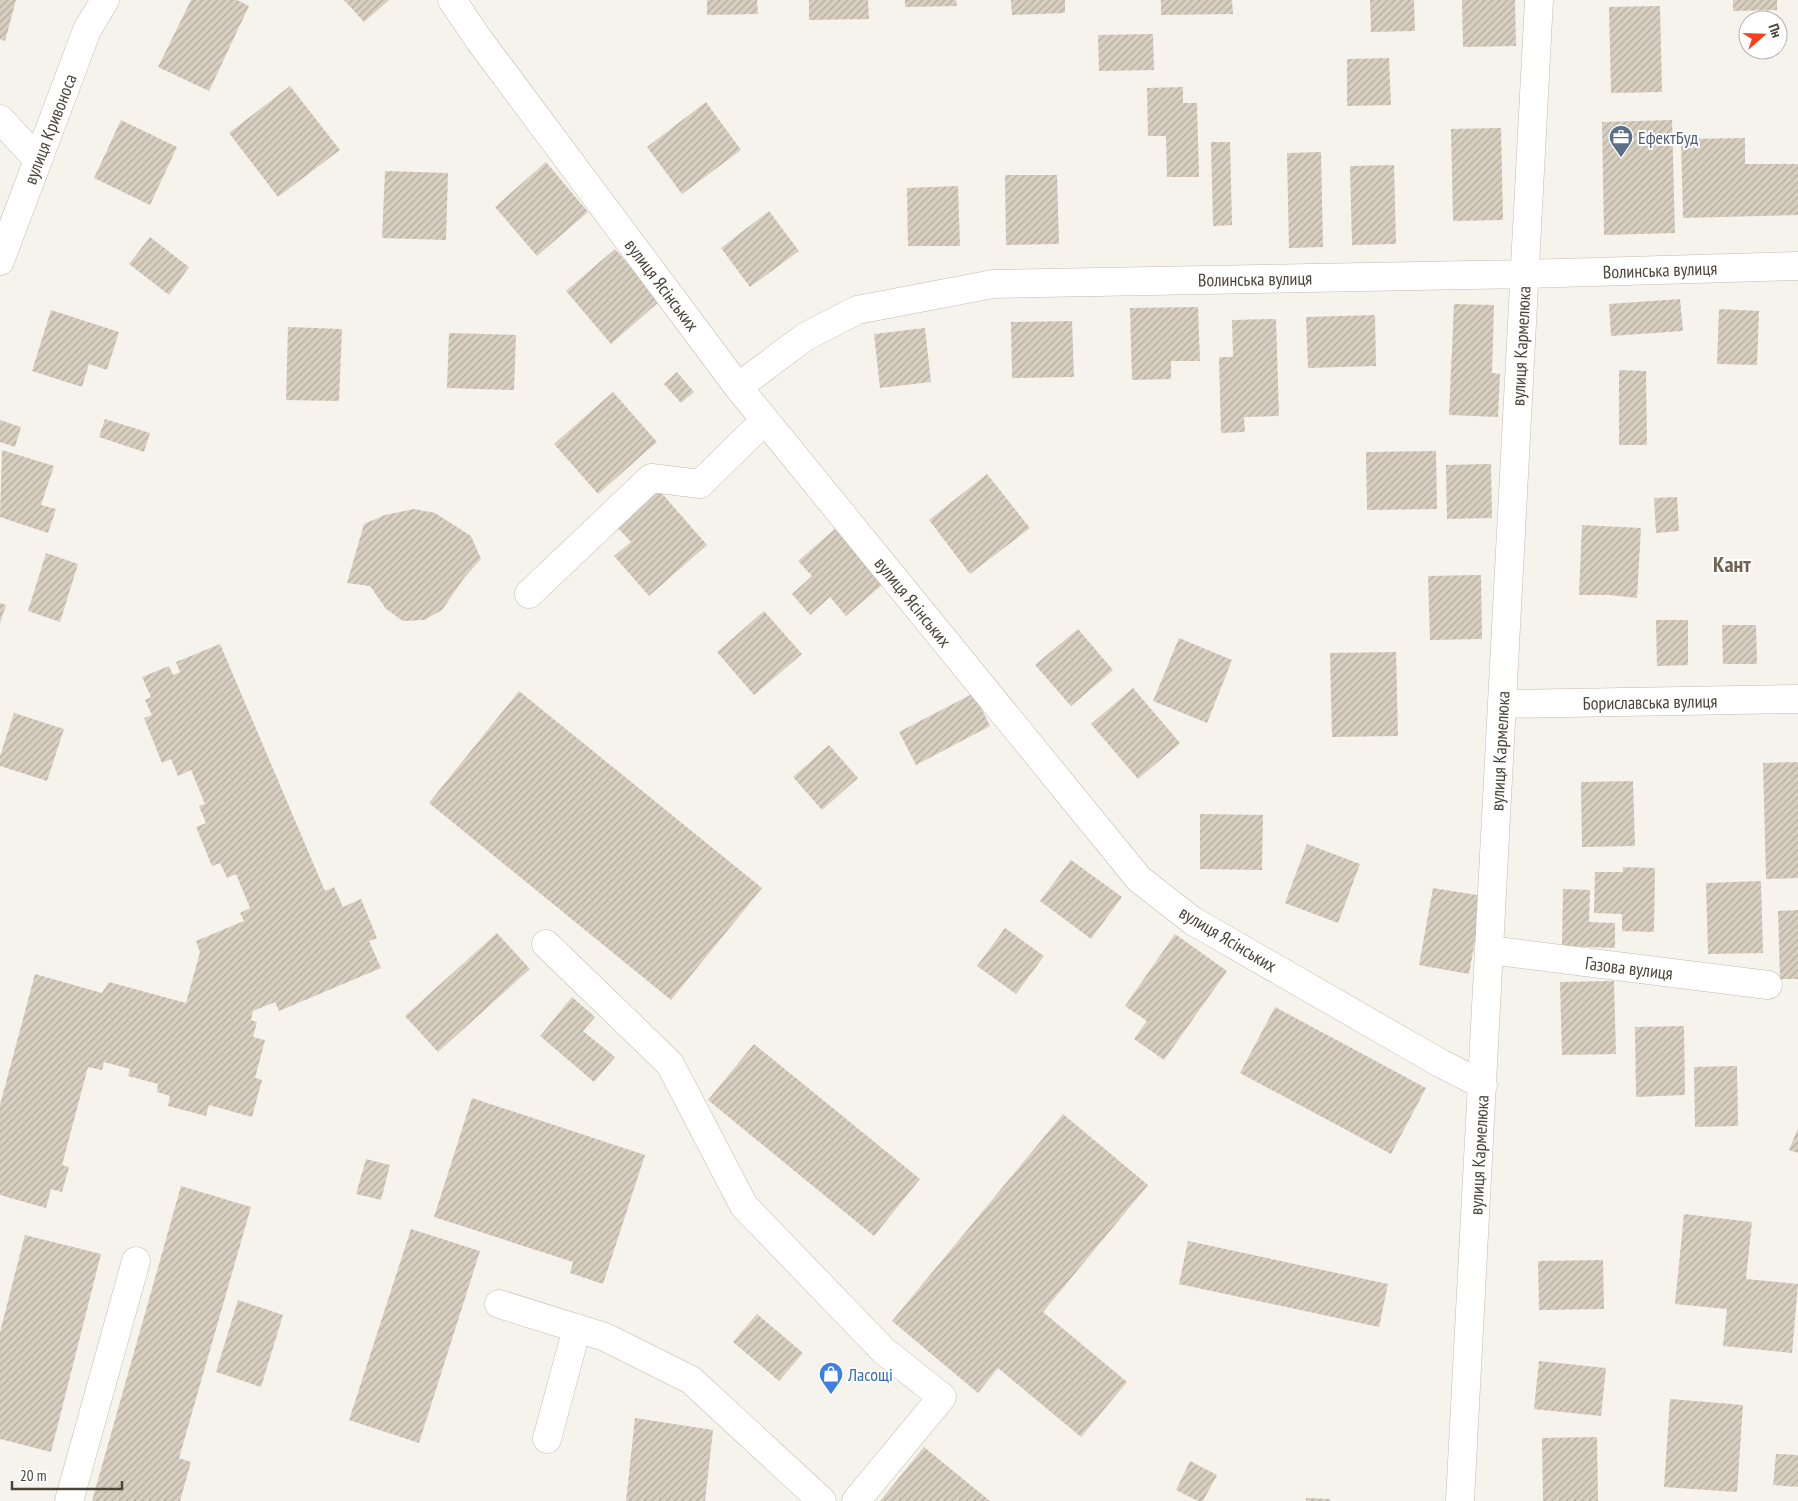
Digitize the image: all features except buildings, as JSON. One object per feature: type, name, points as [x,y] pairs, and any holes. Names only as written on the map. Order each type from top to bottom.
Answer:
[{"type":"street","name":"вулиця Кривоноса","points":[[0,261],[88,30],[105,0]]},
{"type":"street","name":"вулиця Ясінських","points":[[452,0],[479,40],[738,387],[1139,878],[1193,921],[1440,1063],[1483,1085]]},
{"type":"street","name":"вулиця Кармелюка","points":[[1460,1501],[1539,0]]},
{"type":"street","points":[[0,119],[38,160]]},
{"type":"street","name":"Волинська вулиця","points":[[738,387],[805,337],[857,310],[993,284],[1525,274],[1798,266]]},
{"type":"street","points":[[529,594],[651,478],[700,484],[765,420]]},
{"type":"street","name":"Бориславська вулиця","points":[[1502,704],[1798,699]]},
{"type":"street","points":[[546,944],[670,1064],[744,1206],[884,1351],[942,1397],[856,1501]]},
{"type":"street","name":"Газова вулиця","points":[[1490,950],[1768,985]]},
{"type":"street","points":[[69,1501],[136,1261]]},
{"type":"street","points":[[499,1304],[605,1337],[691,1380],[822,1501]]},
{"type":"street","points":[[547,1439],[577,1328]]},
{"type":"place","name":"ЕфектБуд","points":[[1621,158]]},
{"type":"place","name":"Ласощі","points":[[831,1395]]},
{"type":"district","name":"Кант","points":[[1732,564]]}]
